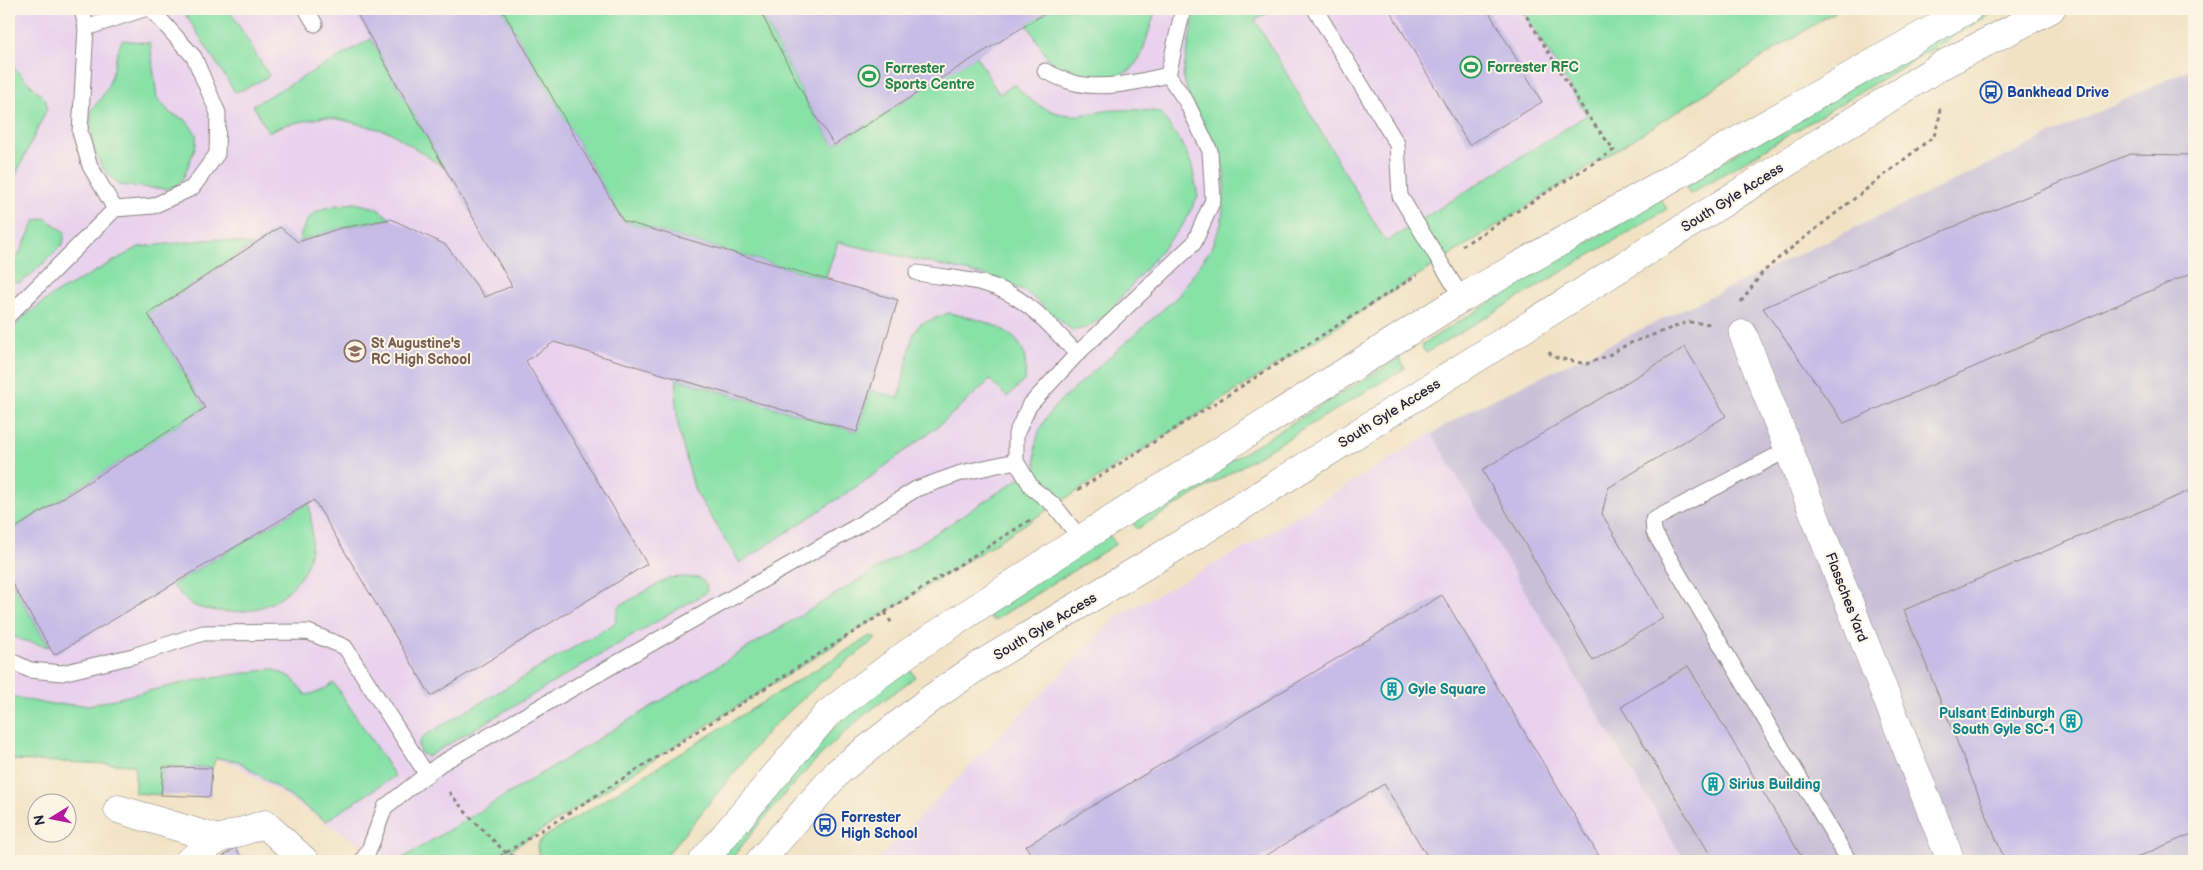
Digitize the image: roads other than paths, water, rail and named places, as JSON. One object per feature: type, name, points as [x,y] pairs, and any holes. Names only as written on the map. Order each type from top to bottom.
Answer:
[{"type":"street","points":[[703,861],[828,713],[908,653],[1081,539],[1462,298],[1968,9]]},
{"type":"street","name":"South Gyle Access","points":[[760,861],[838,771],[932,698],[983,663],[1201,532],[1942,65],[2051,9]]},
{"type":"street","name":"Flassches Yard","points":[[1743,334],[1951,861]]},
{"type":"street","points":[[118,809],[218,839]]},
{"type":"street","points":[[189,861],[218,839],[265,824],[305,861]]},
{"type":"lane","points":[[82,9],[86,28],[80,132],[90,166],[115,209]]},
{"type":"lane","points":[[86,28],[144,9]]},
{"type":"lane","points":[[9,315],[115,209],[152,206],[192,188],[217,154],[218,113],[194,57],[151,9]]},
{"type":"lane","points":[[306,9],[315,24]]},
{"type":"lane","points":[[1081,539],[1054,505],[1032,488],[1016,461],[1016,434],[1029,406],[1077,354],[1194,243],[1213,200],[1210,151],[1186,102],[1168,75],[1183,9]]},
{"type":"lane","points":[[1315,9],[1397,144],[1400,196],[1462,298]]},
{"type":"lane","points":[[1045,71],[1072,82],[1102,85],[1128,85],[1168,75]]},
{"type":"lane","points":[[917,273],[986,284],[1016,297],[1041,315],[1077,354]]},
{"type":"lane","points":[[1789,449],[1653,520],[1654,532],[1849,861]]},
{"type":"lane","points":[[362,861],[369,850],[386,807],[449,759],[854,528],[916,489],[960,473],[1016,461]]},
{"type":"lane","points":[[9,660],[30,670],[62,673],[133,656],[203,633],[308,632],[345,647],[429,773]]},
{"type":"place","name":"Forrester RFC","points":[[1471,67]]},
{"type":"place","name":"Forrester Sports Centre","points":[[869,76]]},
{"type":"place","name":"Bankhead Drive","points":[[1991,92]]},
{"type":"place","name":"St Augustine's RC High School","points":[[355,351]]},
{"type":"place","name":"Gyle Square","points":[[1392,689]]},
{"type":"place","name":"Pulsant Edinburgh South Gyle SC-1","points":[[2071,721]]},
{"type":"place","name":"Sirius Building","points":[[1713,784]]},
{"type":"place","name":"Forrester High School","points":[[825,825]]}]
